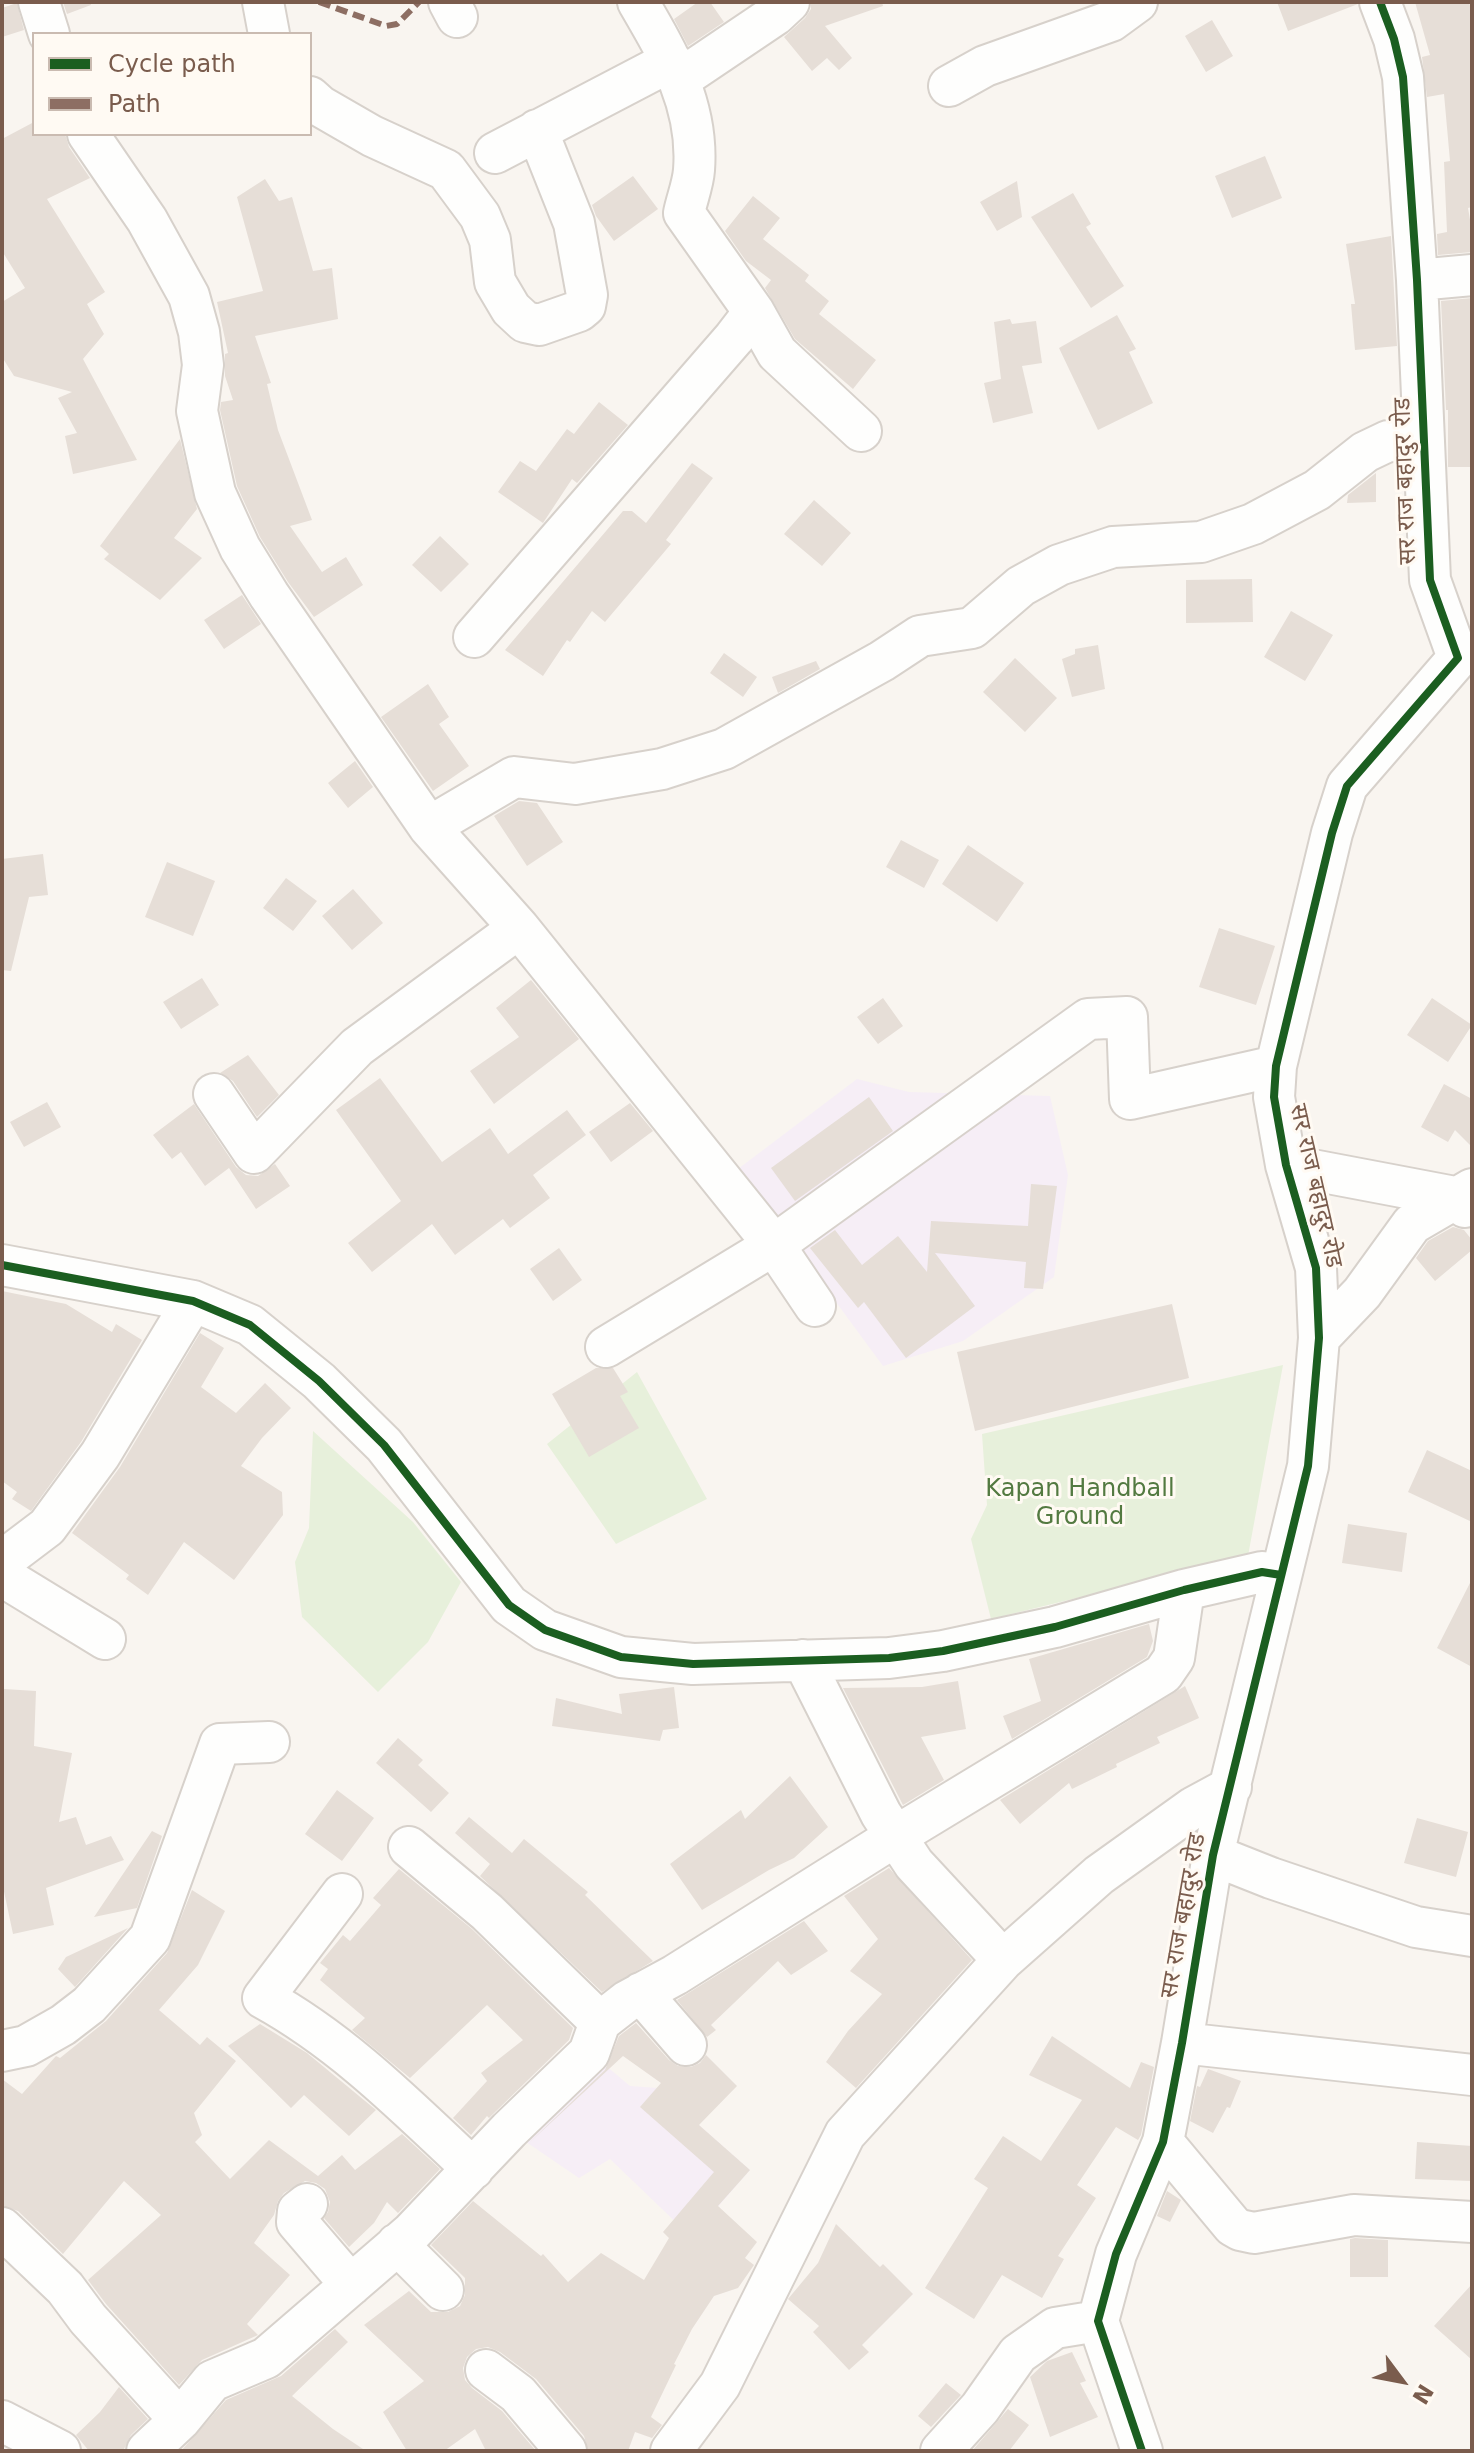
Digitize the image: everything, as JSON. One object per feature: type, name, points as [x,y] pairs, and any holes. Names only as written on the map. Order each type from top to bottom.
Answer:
[{"type":"street","points":[[39,2],[48,32]]},
{"type":"street","points":[[263,2],[269,32]]},
{"type":"street","points":[[638,2],[676,70],[691,112],[695,144],[694,174],[684,213],[754,312],[777,353],[861,431]]},
{"type":"street","points":[[495,153],[537,130],[676,70],[775,15],[789,2]]},
{"type":"street","points":[[949,86],[985,66],[1111,21],[1137,2]]},
{"type":"street","name":"सर राज बहादुर रोड","points":[[1098,2321],[1116,2254],[1163,2142],[1213,1855],[1308,1466],[1319,1338],[1316,1268],[1286,1165],[1274,1097],[1276,1066],[1332,833],[1347,786],[1465,668],[1430,580],[1417,280],[1403,77],[1394,39],[1380,2]]},
{"type":"street","points":[[312,99],[372,136],[446,170],[480,216],[490,240],[495,282],[503,296],[525,322],[539,325],[579,311],[585,306],[587,295],[574,223],[537,130]]},
{"type":"street","points":[[89,136],[147,220],[189,296],[199,332],[203,365],[197,411],[215,493],[240,548],[429,827],[519,928],[774,1245],[815,1306]]},
{"type":"street","points":[[1417,280],[1472,275]]},
{"type":"street","points":[[474,637],[754,312]]},
{"type":"street","points":[[429,827],[514,777],[575,784],[662,769],[724,749],[882,661],[920,636],[972,628],[1021,586],[1059,565],[1113,547],[1201,542],[1253,524],[1317,490],[1365,452],[1388,441],[1424,442]]},
{"type":"street","points":[[214,1094],[254,1153],[357,1047],[519,928]]},
{"type":"street","points":[[606,1347],[774,1245],[1088,1019],[1127,1017],[1130,1099],[1276,1066]]},
{"type":"street","points":[[1286,1165],[1468,1202]]},
{"type":"street","points":[[1319,1338],[1362,1293],[1412,1224],[1468,1202]]},
{"type":"street","points":[[2,1265],[193,1301],[250,1325],[319,1381],[384,1445],[509,1605],[545,1630],[621,1657],[693,1664],[856,1660],[943,1651],[1055,1627],[1184,1590],[1262,1572],[1281,1575]]},
{"type":"street","points":[[2,1561],[47,1527],[56,1515],[100,1455],[193,1301]]},
{"type":"street","points":[[2,1576],[105,1639]]},
{"type":"street","points":[[147,2451],[180,2420],[212,2381],[266,2358],[397,2244],[589,2053],[600,2022],[641,1993],[1163,1674],[1174,1658],[1184,1590]]},
{"type":"street","points":[[803,1660],[881,1814],[914,1864],[1003,1960]]},
{"type":"street","points":[[2,2051],[26,2046],[63,2025],[89,2005],[150,1938],[220,1744],[269,1742]]},
{"type":"street","points":[[675,2450],[720,2385],[845,2134],[1003,1960],[1099,1875],[1194,1807],[1231,1787]]},
{"type":"street","points":[[409,1847],[487,1912],[600,2022]]},
{"type":"street","points":[[1213,1855],[1416,1927],[1472,1936]]},
{"type":"street","points":[[342,1894],[263,1998],[298,2017],[362,2066],[473,2169]]},
{"type":"street","points":[[641,1993],[686,2045]]},
{"type":"street","points":[[1182,2043],[1472,2075]]},
{"type":"street","points":[[1163,2142],[1233,2226],[1240,2230],[1254,2233],[1354,2215],[1472,2222]]},
{"type":"street","points":[[307,2204],[298,2211],[297,2222],[351,2285]]},
{"type":"street","points":[[2,2228],[65,2288],[88,2319],[180,2420]]},
{"type":"street","points":[[397,2244],[443,2290]]},
{"type":"street","points":[[941,2451],[980,2408],[1018,2354],[1055,2328],[1098,2321],[1142,2451]]},
{"type":"street","points":[[486,2370],[518,2394],[566,2451]]},
{"type":"street","points":[[2,2421],[58,2450]]},
{"type":"shaded area","points":[[857,1079],[909,1092],[1050,1096],[1068,1175],[1054,1277],[963,1341],[883,1366],[738,1169]]},
{"type":"shaded area","points":[[592,2054],[630,2086],[657,2088],[750,2170],[681,2249],[685,2231],[610,2159],[579,2178],[510,2131]]},
{"type":"green space","name":"Kapan Handball Ground","points":[[1283,1365],[1248,1556],[991,1619],[971,1539],[987,1505],[982,1434]]},
{"type":"green space","points":[[637,1372],[707,1499],[616,1544],[547,1444]]},
{"type":"green space","points":[[313,1431],[413,1522],[461,1582],[428,1642],[378,1692],[302,1617],[295,1562],[309,1528]]},
{"type":"building","points":[[63,2],[90,2],[91,5],[67,14]]},
{"type":"building","points":[[698,2],[710,2],[724,22],[688,46],[674,19]]},
{"type":"building","points":[[811,2],[882,2],[883,6],[825,26],[852,58],[839,70],[827,58],[812,71],[784,37],[805,18],[811,9]]},
{"type":"building","points":[[1277,2],[1358,2],[1358,4],[1288,31]]},
{"type":"building","points":[[1415,2],[1469,2],[1472,13],[1472,207],[1468,208],[1472,252],[1438,255],[1437,234],[1447,232],[1444,162],[1450,161],[1444,94],[1427,97],[1422,57],[1430,55]]},
{"type":"building","points":[[17,3],[24,30],[2,37],[2,8]]},
{"type":"building","points":[[1212,20],[1233,56],[1206,72],[1185,36]]},
{"type":"building","points":[[32,123],[32,136],[66,136],[69,147],[90,178],[47,199],[105,292],[87,304],[104,334],[83,359],[137,460],[73,474],[65,436],[77,433],[58,398],[72,392],[14,376],[2,357],[2,302],[25,288],[2,251],[2,139]]},
{"type":"building","points":[[1265,156],[1282,198],[1232,218],[1215,176]]},
{"type":"building","points":[[633,176],[658,209],[614,241],[592,205]]},
{"type":"building","points":[[265,179],[279,201],[292,197],[313,271],[332,268],[338,319],[255,336],[271,383],[267,384],[278,430],[312,520],[290,526],[322,572],[346,557],[363,585],[314,617],[260,537],[237,486],[220,410],[221,402],[233,400],[225,376],[225,354],[228,353],[217,302],[263,291],[237,197]]},
{"type":"building","points":[[1017,181],[1022,217],[997,231],[980,202]]},
{"type":"building","points":[[1073,193],[1091,224],[1086,227],[1124,286],[1091,308],[1031,217]]},
{"type":"building","points":[[753,196],[780,218],[763,239],[809,275],[805,281],[829,301],[819,314],[876,360],[853,389],[795,339],[765,288],[771,280],[746,261],[725,231]]},
{"type":"building","points":[[1391,236],[1397,346],[1355,350],[1351,304],[1355,304],[1346,244]]},
{"type":"building","points":[[1472,298],[1472,467],[1448,467],[1448,410],[1441,301]]},
{"type":"building","points":[[1117,315],[1136,349],[1129,352],[1153,403],[1098,430],[1059,348]]},
{"type":"building","points":[[1010,319],[1012,324],[1036,321],[1042,363],[1022,366],[1033,413],[993,423],[984,383],[1001,379],[994,322]]},
{"type":"building","points":[[599,402],[628,425],[577,483],[572,479],[543,523],[498,492],[520,461],[536,471],[567,429],[574,434]]},
{"type":"building","points":[[180,439],[197,509],[174,538],[202,558],[160,600],[104,559],[109,554],[100,546]]},
{"type":"building","points":[[692,463],[713,478],[666,540],[671,544],[605,622],[592,611],[570,642],[567,640],[543,676],[505,650],[623,511],[632,511],[646,523]]},
{"type":"building","points":[[1376,473],[1376,502],[1347,503],[1348,495]]},
{"type":"building","points":[[814,500],[851,533],[822,566],[784,534]]},
{"type":"building","points":[[440,536],[469,564],[441,592],[412,565]]},
{"type":"building","points":[[1252,579],[1253,622],[1186,623],[1186,580]]},
{"type":"building","points":[[242,595],[261,624],[224,649],[204,620]]},
{"type":"building","points":[[1291,611],[1333,635],[1305,681],[1264,657]]},
{"type":"building","points":[[1098,645],[1105,689],[1072,697],[1062,659],[1075,654],[1075,649]]},
{"type":"building","points":[[724,653],[757,677],[743,697],[710,673]]},
{"type":"building","points":[[1015,658],[1057,698],[1025,732],[983,692]]},
{"type":"building","points":[[816,661],[820,669],[778,693],[772,677]]},
{"type":"building","points":[[428,684],[449,717],[439,724],[469,766],[433,791],[381,717]]},
{"type":"building","points":[[355,761],[373,787],[348,808],[328,783]]},
{"type":"building","points":[[519,801],[537,803],[563,842],[527,866],[494,816]]},
{"type":"building","points":[[901,840],[939,860],[924,888],[886,867]]},
{"type":"building","points":[[968,845],[1024,883],[997,922],[942,884]]},
{"type":"building","points":[[43,854],[48,895],[29,897],[11,971],[2,970],[2,859]]},
{"type":"building","points":[[167,862],[215,881],[193,936],[145,917]]},
{"type":"building","points":[[286,878],[317,901],[293,931],[263,908]]},
{"type":"building","points":[[353,889],[383,923],[352,950],[322,916]]},
{"type":"building","points":[[1219,928],[1275,946],[1256,1005],[1199,987]]},
{"type":"building","points":[[202,978],[219,1005],[181,1029],[163,1002]]},
{"type":"building","points":[[531,980],[579,1039],[494,1104],[470,1071],[519,1037],[496,1008]]},
{"type":"building","points":[[883,998],[903,1026],[878,1044],[857,1017]]},
{"type":"building","points":[[1432,998],[1472,1025],[1448,1062],[1407,1035]]},
{"type":"building","points":[[248,1055],[279,1095],[257,1117],[233,1081],[220,1073]]},
{"type":"building","points":[[380,1078],[442,1162],[490,1128],[508,1154],[567,1110],[586,1135],[533,1175],[550,1198],[510,1228],[503,1219],[455,1255],[432,1224],[372,1272],[348,1243],[401,1201],[336,1110]]},
{"type":"building","points":[[1444,1084],[1472,1099],[1472,1147],[1455,1130],[1448,1142],[1421,1127]]},
{"type":"building","points":[[869,1097],[893,1131],[795,1201],[771,1168]]},
{"type":"building","points":[[47,1102],[61,1127],[24,1147],[10,1122]]},
{"type":"building","points":[[630,1103],[653,1131],[611,1162],[589,1132]]},
{"type":"building","points":[[194,1104],[236,1167],[246,1175],[258,1176],[275,1164],[290,1186],[256,1209],[229,1168],[205,1186],[181,1152],[172,1159],[153,1135]]},
{"type":"building","points":[[1031,1184],[1057,1186],[1043,1289],[1024,1288],[1026,1262],[935,1253],[975,1306],[906,1358],[864,1302],[858,1308],[810,1248],[835,1230],[862,1265],[898,1236],[927,1272],[931,1221],[1028,1226]]},
{"type":"building","points":[[1453,1227],[1464,1230],[1472,1240],[1472,1250],[1435,1281],[1416,1258],[1428,1241]]},
{"type":"building","points":[[559,1248],[582,1280],[553,1301],[530,1269]]},
{"type":"building","points":[[2,1291],[66,1304],[112,1332],[116,1324],[142,1340],[81,1442],[31,1511],[12,1499],[17,1492],[2,1481]]},
{"type":"building","points":[[1172,1304],[1189,1378],[975,1431],[957,1352]]},
{"type":"building","points":[[200,1333],[224,1348],[201,1387],[236,1413],[265,1383],[291,1408],[241,1466],[282,1492],[283,1515],[234,1580],[184,1542],[148,1595],[126,1579],[129,1575],[72,1533],[120,1467]]},
{"type":"building","points":[[596,1368],[613,1368],[628,1392],[620,1396],[639,1428],[589,1457],[552,1394]]},
{"type":"building","points":[[1427,1450],[1472,1471],[1472,1522],[1408,1492]]},
{"type":"building","points":[[1348,1524],[1407,1533],[1402,1572],[1342,1563]]},
{"type":"building","points":[[1472,1579],[1472,1667],[1437,1648]]},
{"type":"building","points":[[1149,1624],[1153,1641],[1147,1657],[1012,1739],[1003,1716],[1041,1701],[1029,1659]]},
{"type":"building","points":[[958,1681],[966,1729],[921,1737],[944,1780],[903,1805],[843,1688],[922,1687]]},
{"type":"building","points":[[1185,1686],[1199,1718],[1157,1737],[1160,1743],[1072,1789],[1069,1783],[1020,1824],[1000,1800]]},
{"type":"building","points":[[674,1687],[679,1728],[663,1730],[660,1741],[552,1726],[556,1698],[622,1714],[619,1694]]},
{"type":"building","points":[[4,1689],[36,1691],[34,1746],[72,1753],[59,1822],[76,1817],[86,1845],[111,1836],[124,1860],[46,1888],[54,1925],[13,1934],[2,1882]]},
{"type":"building","points":[[398,1738],[423,1760],[418,1765],[449,1793],[431,1812],[376,1763]]},
{"type":"building","points":[[790,1776],[828,1827],[794,1858],[702,1910],[670,1864],[741,1810],[745,1819]]},
{"type":"building","points":[[337,1790],[374,1818],[342,1861],[305,1834]]},
{"type":"building","points":[[469,1817],[512,1853],[524,1839],[588,1892],[585,1895],[653,1961],[602,1992],[480,1876],[490,1864],[455,1833]]},
{"type":"building","points":[[1417,1818],[1468,1832],[1456,1877],[1404,1863]]},
{"type":"building","points":[[152,1831],[162,1836],[137,1908],[94,1917]]},
{"type":"building","points":[[889,1868],[972,1960],[856,2088],[826,2062],[848,2031],[882,1994],[850,1971],[878,1939],[844,1896]]},
{"type":"building","points":[[399,1869],[472,1929],[573,2028],[569,2040],[489,2118],[487,2116],[471,2135],[453,2118],[487,2081],[481,2073],[523,2040],[487,2005],[410,2078],[352,2030],[365,2018],[320,1980],[328,1969],[320,1963],[343,1935],[350,1941],[381,1905],[373,1898]]},
{"type":"building","points":[[192,1890],[225,1911],[198,1965],[159,2010],[200,2045],[207,2037],[236,2061],[194,2113],[202,2135],[195,2142],[230,2179],[269,2140],[318,2176],[342,2155],[355,2170],[402,2134],[440,2169],[398,2213],[387,2202],[374,2223],[349,2247],[324,2218],[330,2202],[325,2189],[305,2181],[284,2193],[274,2215],[254,2243],[290,2275],[247,2324],[258,2335],[202,2360],[179,2385],[88,2280],[161,2215],[124,2181],[63,2254],[18,2211],[2,2206],[2,2079],[22,2094],[56,2056],[60,2058],[106,2021],[167,1953]]},
{"type":"building","points":[[804,1921],[828,1951],[791,1975],[778,1961],[711,2025],[716,2030],[707,2037],[677,2000]]},
{"type":"building","points":[[128,1928],[75,1987],[58,1969],[66,1957]]},
{"type":"building","points":[[636,2023],[678,2066],[691,2067],[700,2063],[706,2055],[737,2086],[699,2125],[750,2170],[718,2206],[757,2242],[745,2258],[754,2265],[738,2288],[714,2296],[692,2329],[651,2417],[662,2425],[652,2438],[635,2432],[628,2451],[588,2451],[584,2436],[536,2379],[500,2352],[488,2347],[476,2349],[467,2357],[463,2368],[465,2380],[502,2411],[536,2451],[486,2451],[475,2429],[444,2451],[407,2451],[383,2412],[424,2381],[364,2325],[409,2291],[431,2312],[448,2312],[460,2306],[465,2295],[465,2278],[431,2245],[473,2201],[541,2256],[543,2254],[568,2282],[601,2253],[644,2280],[669,2238],[663,2232],[714,2172],[640,2107],[661,2083],[623,2056],[529,2143],[605,2070],[619,2036]]},
{"type":"building","points":[[260,2024],[307,2053],[376,2110],[349,2136],[304,2095],[291,2108],[228,2046]]},
{"type":"building","points":[[1052,2036],[1130,2088],[1141,2062],[1154,2067],[1141,2135],[1138,2140],[1116,2127],[1077,2185],[1096,2198],[1058,2256],[1064,2259],[1042,2298],[1002,2275],[974,2319],[925,2288],[988,2188],[974,2179],[1003,2136],[1041,2161],[1082,2100],[1029,2075]]},
{"type":"building","points":[[1208,2069],[1241,2081],[1230,2108],[1227,2107],[1213,2133],[1190,2121],[1197,2086],[1200,2087]]},
{"type":"building","points":[[1417,2142],[1472,2146],[1472,2181],[1415,2179]]},
{"type":"building","points":[[1167,2191],[1181,2200],[1170,2222],[1157,2216]]},
{"type":"building","points":[[836,2224],[913,2294],[862,2345],[869,2352],[849,2370],[813,2332],[819,2326],[788,2299],[818,2263]]},
{"type":"building","points":[[1350,2239],[1388,2240],[1388,2277],[1350,2277]]},
{"type":"building","points":[[1472,2284],[1472,2360],[1434,2326]]},
{"type":"building","points":[[335,2329],[348,2342],[292,2396],[366,2451],[181,2451],[226,2400],[281,2376]]},
{"type":"building","points":[[1072,2352],[1086,2381],[1080,2383],[1098,2417],[1050,2437],[1030,2377],[1047,2361]]},
{"type":"building","points":[[946,2383],[961,2395],[931,2427],[918,2416]]},
{"type":"building","points":[[119,2387],[148,2419],[131,2435],[123,2451],[89,2451],[76,2435],[100,2412]]},
{"type":"building","points":[[1008,2409],[1029,2425],[1009,2451],[972,2451]]},
{"type":"marked path","points":[[319,2],[386,26],[397,24],[419,2]]},
{"type":"cycle path","points":[[1142,2451],[1098,2321],[1116,2254],[1163,2142],[1213,1855],[1308,1466],[1319,1338],[1316,1268],[1286,1165],[1274,1097],[1276,1066],[1332,833],[1347,786],[1458,658],[1430,580],[1417,280],[1403,77],[1394,39],[1380,2]]},
{"type":"cycle path","points":[[2,1265],[193,1301],[250,1325],[319,1381],[384,1445],[509,1605],[545,1630],[621,1657],[693,1664],[889,1658],[943,1651],[1055,1627],[1184,1590],[1262,1572],[1281,1575]]}]
